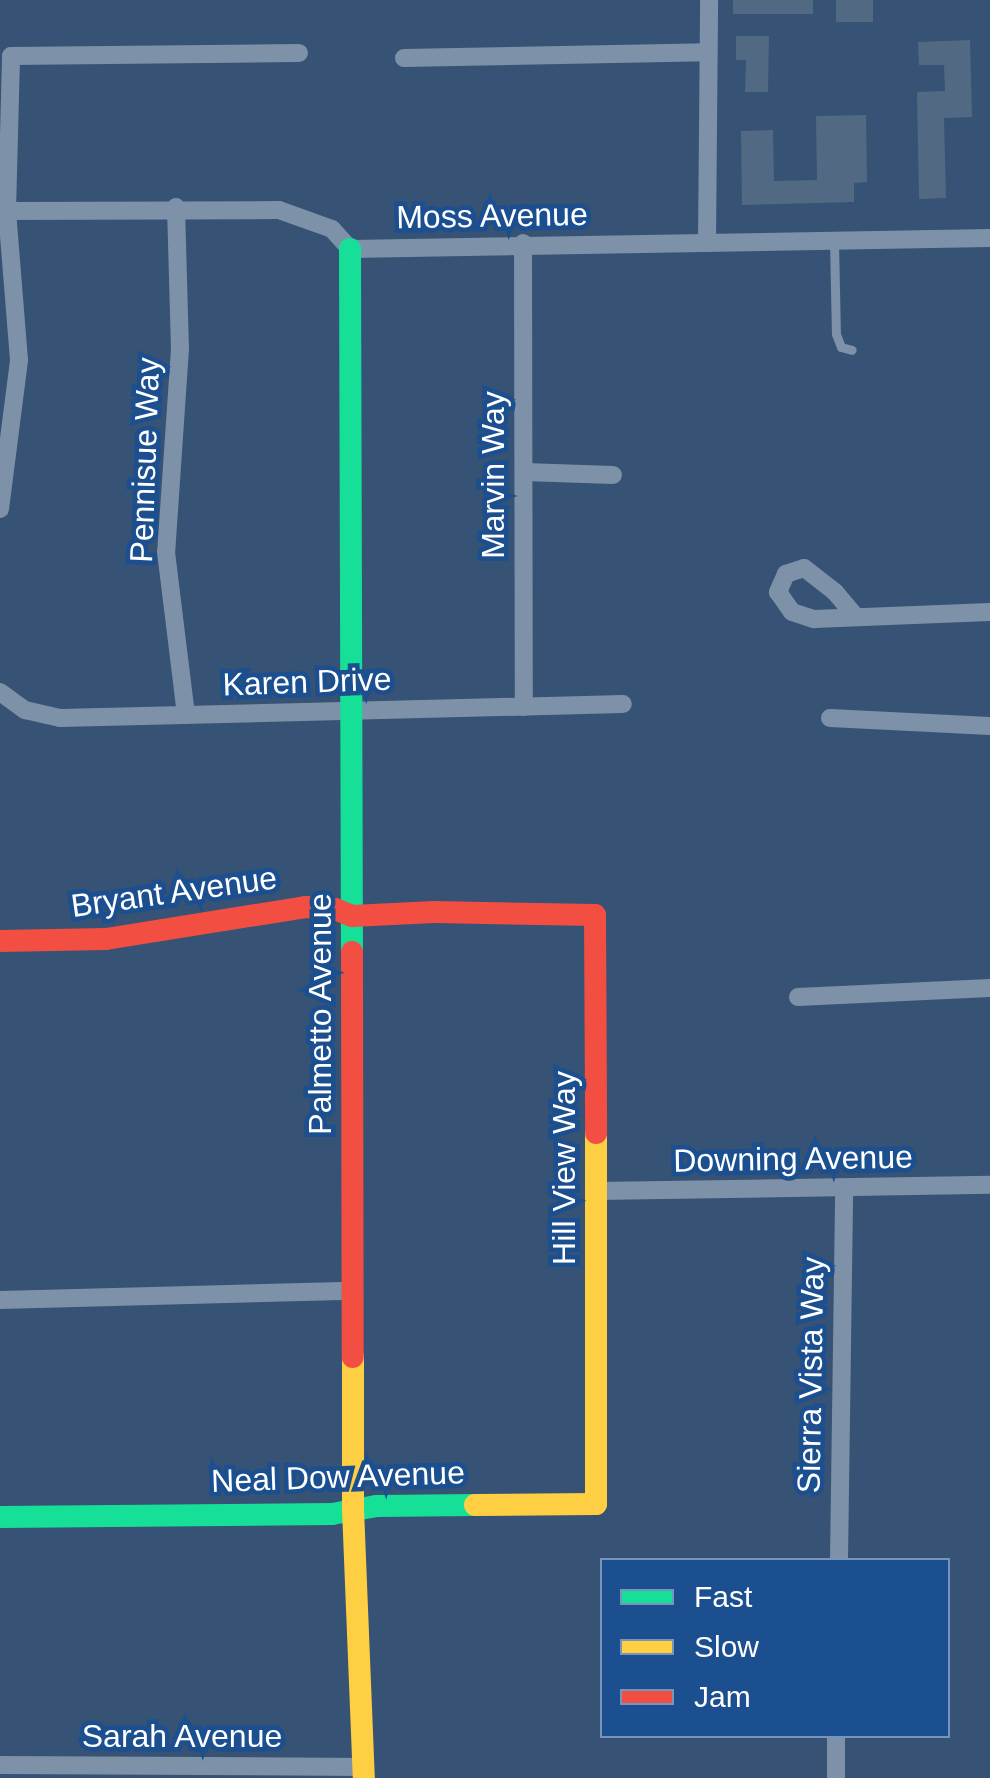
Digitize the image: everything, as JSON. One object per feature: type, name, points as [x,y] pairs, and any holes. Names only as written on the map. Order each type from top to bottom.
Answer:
[{"type":"street","points":[[707,243],[708,0]]},
{"type":"street","points":[[0,509],[18,360],[7,212],[12,56],[299,52]]},
{"type":"street","points":[[404,58],[708,52]]},
{"type":"street","name":"Pennisue Way","points":[[176,208],[180,349],[166,552],[186,715]]},
{"type":"street","name":"Moss Avenue","points":[[7,212],[279,210],[332,229],[350,249],[523,243],[990,238]]},
{"type":"street","name":"Marvin Way","points":[[523,243],[524,706]]},
{"type":"street","name":"Palmetto Avenue","points":[[350,249],[353,1509],[364,1773]]},
{"type":"street","points":[[524,472],[613,475]]},
{"type":"street","points":[[856,617],[990,612]]},
{"type":"street","name":"Karen Drive","points":[[0,692],[37,715],[623,704]]},
{"type":"street","points":[[830,718],[990,726]]},
{"type":"street","name":"Bryant Avenue","points":[[0,941],[106,939],[197,928],[280,908],[334,909],[352,916],[434,912],[596,916]]},
{"type":"street","name":"Hill View Way","points":[[596,916],[598,1421]]},
{"type":"street","points":[[798,997],[990,988]]},
{"type":"street","name":"Downing Avenue","points":[[596,1191],[990,1185]]},
{"type":"street","name":"Sierra Vista Way","points":[[839,1558],[844,1190]]},
{"type":"street","points":[[0,1300],[352,1291]]},
{"type":"street","name":"Neal Dow Avenue","points":[[0,1517],[332,1514],[353,1509],[596,1504],[598,1421]]},
{"type":"street","points":[[836,1738],[836,1778]]},
{"type":"street","name":"Sarah Avenue","points":[[0,1765],[364,1773]]},
{"type":"lane","points":[[834,241],[836,334],[841,346],[852,350]]},
{"type":"building","points":[[733,0],[813,0],[813,14],[733,14]]},
{"type":"building","points":[[836,0],[873,0],[873,22],[836,22]]},
{"type":"building","points":[[736,36],[769,36],[768,92],[745,92],[746,60],[736,60]]},
{"type":"building","points":[[970,40],[972,117],[944,118],[946,198],[919,199],[917,92],[945,91],[944,65],[919,65],[918,42]]},
{"type":"building","points":[[866,115],[867,182],[854,183],[854,202],[742,205],[741,131],[773,130],[774,181],[817,180],[816,116]]},
{"type":"traffic: fast","points":[[350,249],[352,952]]},
{"type":"traffic: fast","points":[[0,1517],[332,1514],[377,1506],[475,1505]]},
{"type":"traffic: slow","points":[[475,1505],[596,1504],[596,1133]]},
{"type":"traffic: slow","points":[[353,1357],[353,1509],[364,1778]]},
{"type":"traffic: jam","points":[[0,941],[106,939],[305,907],[335,909],[352,916],[434,912],[595,915],[596,1133]]},
{"type":"traffic: jam","points":[[352,952],[353,1357]]}]
